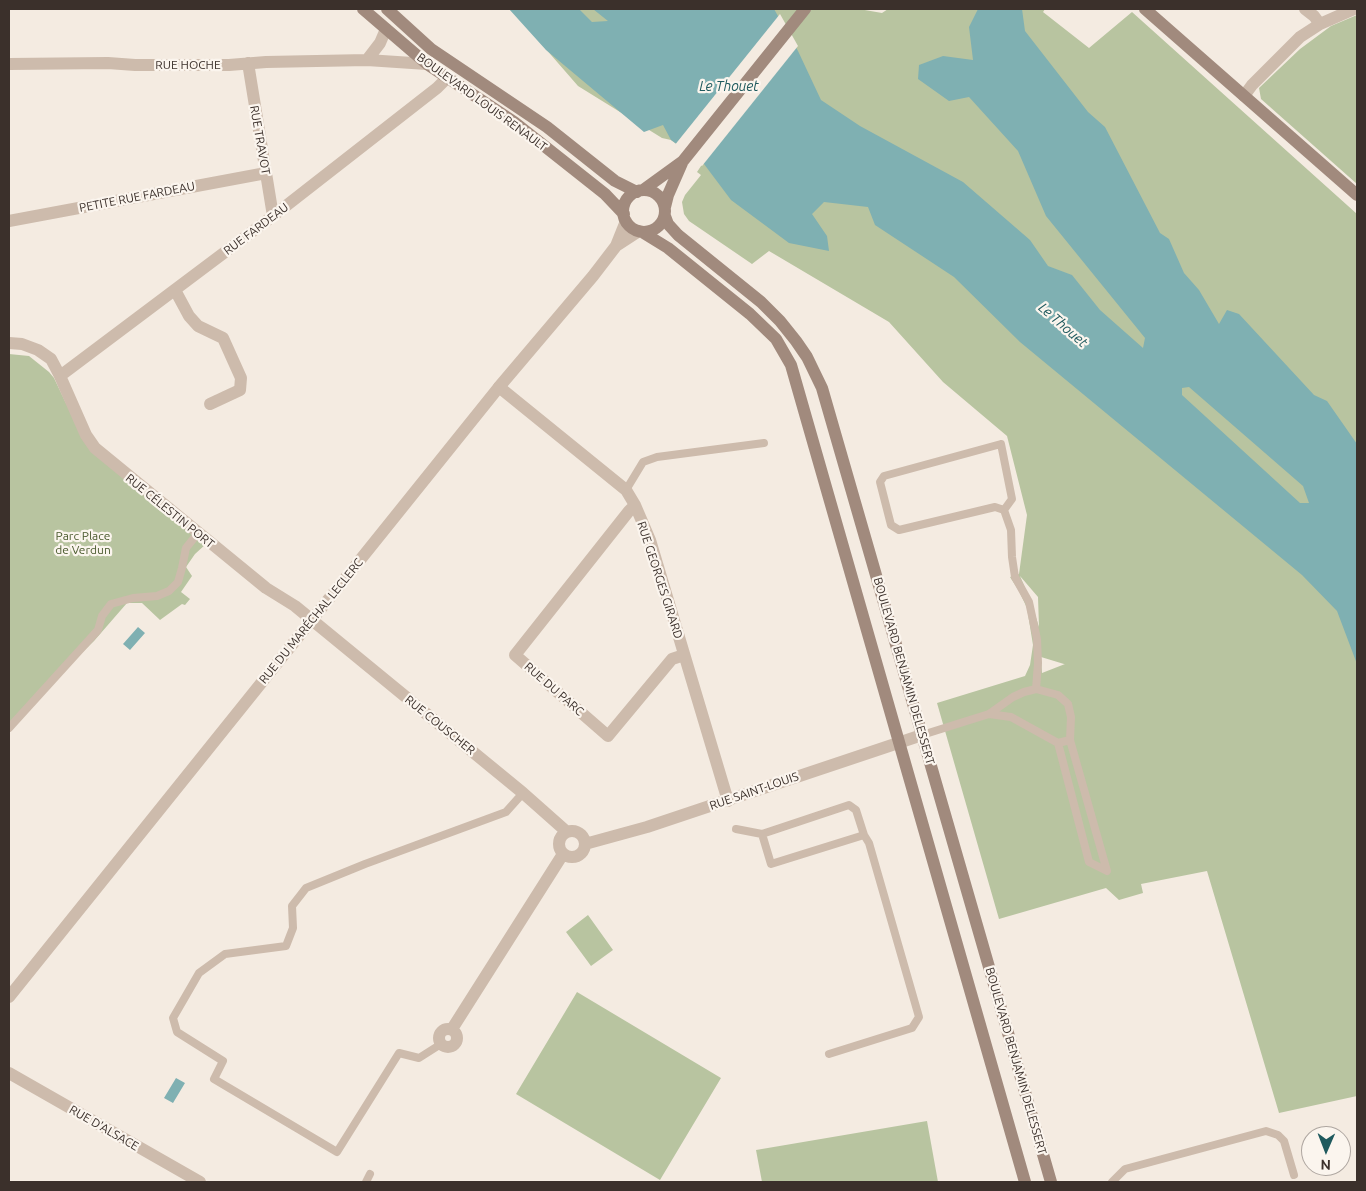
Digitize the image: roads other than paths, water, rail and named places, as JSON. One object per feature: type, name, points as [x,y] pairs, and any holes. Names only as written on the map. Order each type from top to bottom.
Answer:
[{"type":"main road","name":"BOULEVARD LOUIS RENAULT","points":[[363,9],[426,64],[514,122],[605,194],[625,218]]},
{"type":"main road","name":"BOULEVARD LOUIS RENAULT","points":[[387,9],[431,50],[547,127],[615,181],[640,191]]},
{"type":"main road","points":[[1145,9],[1357,195]]},
{"type":"main road","points":[[683,161],[626,201],[625,218],[633,229],[640,232],[649,231],[662,223],[668,194],[683,161],[803,12]]},
{"type":"main road","points":[[640,191],[657,195],[665,212]]},
{"type":"main road","name":"BOULEVARD BENJAMIN DELESSERT","points":[[665,212],[668,224],[678,235],[761,302],[780,321],[796,341],[822,388],[1051,1182]]},
{"type":"main road","name":"BOULEVARD BENJAMIN DELESSERT","points":[[640,232],[668,248],[750,314],[776,339],[791,365],[1025,1182]]},
{"type":"street","points":[[1305,9],[1320,24]]},
{"type":"street","points":[[1244,96],[1252,85],[1300,37],[1320,24],[1354,9]]},
{"type":"street","points":[[367,60],[380,43],[386,29]]},
{"type":"street","name":"RUE HOCHE","points":[[9,64],[229,65],[367,60],[426,64]]},
{"type":"street","name":"RUE TRAVOT","points":[[248,63],[273,216]]},
{"type":"street","name":"RUE FARDEAU","points":[[60,376],[273,216],[437,88],[447,78]]},
{"type":"street","name":"PETITE RUE FARDEAU","points":[[9,221],[266,173]]},
{"type":"street","name":"RUE DU MARÉCHAL LECLERC","points":[[616,246],[625,218]]},
{"type":"street","name":"RUE DU MARÉCHAL LECLERC","points":[[9,997],[499,387],[616,246],[640,232]]},
{"type":"street","points":[[175,290],[189,316],[198,326],[223,338],[241,378],[240,390],[210,404]]},
{"type":"street","name":"RUE CÉLESTIN PORT","points":[[9,343],[22,344],[38,350],[50,359],[60,376],[86,435],[95,448],[266,588],[295,606],[312,620]]},
{"type":"street","name":"RUE GEORGES GIRARD","points":[[499,387],[626,490],[635,506],[650,540],[728,801]]},
{"type":"street","name":"RUE DU PARC","points":[[635,506],[629,511],[515,654],[608,736],[672,659],[684,655]]},
{"type":"street","name":"RUE COUSCHER","points":[[312,620],[523,793],[567,832]]},
{"type":"street","name":"RUE SAINT-LOUIS","points":[[585,844],[728,801],[922,735]]},
{"type":"street","points":[[572,831],[578,833],[583,838],[585,844],[582,853],[577,856],[569,857],[563,854],[559,848],[561,837],[567,832],[572,831]]},
{"type":"street","points":[[441,1044],[449,1047],[456,1042],[457,1036],[452,1029],[563,854]]},
{"type":"street","name":"RUE D'ALSACE","points":[[9,1072],[200,1182]]},
{"type":"lane","points":[[626,490],[643,462],[657,457],[764,443]]},
{"type":"lane","points":[[1001,444],[1012,499],[1004,510],[995,507],[900,530],[891,525],[880,482],[884,476],[1001,444]]},
{"type":"lane","points":[[1004,510],[1011,530],[1015,577],[1030,602],[1037,639],[1036,689]]},
{"type":"lane","points":[[9,728],[98,630],[102,616],[111,604],[133,598],[157,596],[169,591],[178,582],[186,548],[198,534]]},
{"type":"lane","points":[[922,735],[989,714],[1013,697],[1024,692],[1036,689],[1058,695],[1068,704],[1071,717],[1070,740],[1107,871],[1089,862],[1058,744],[1011,718],[989,714]]},
{"type":"lane","points":[[1058,744],[1070,740]]},
{"type":"lane","points":[[441,1044],[419,1058],[399,1053],[337,1152],[214,1079],[223,1061],[177,1032],[173,1018],[199,973],[225,954],[286,946],[293,928],[292,906],[306,888],[506,812],[523,793]]},
{"type":"lane","points":[[736,829],[762,834],[849,806],[856,810],[864,835],[869,843],[919,1018],[912,1028],[829,1054]]},
{"type":"lane","points":[[762,834],[771,864],[864,835]]},
{"type":"lane","points":[[1112,1182],[1125,1169],[1266,1131],[1278,1135],[1284,1141],[1294,1175]]},
{"type":"water","name":"Le Thouet","points":[[509,9],[579,9],[592,22],[608,21],[593,9],[774,9],[798,51],[821,100],[860,126],[963,182],[1030,240],[1048,266],[1072,275],[1100,310],[1143,348],[1145,338],[1046,216],[1018,151],[969,97],[949,101],[918,79],[919,65],[943,56],[973,60],[969,27],[978,9],[1022,9],[1025,31],[1088,112],[1105,127],[1160,233],[1169,239],[1184,273],[1199,290],[1219,324],[1227,310],[1239,314],[1314,395],[1327,401],[1357,444],[1357,664],[1337,611],[1302,575],[1020,342],[954,277],[875,225],[868,207],[824,202],[812,214],[827,236],[829,251],[789,243],[731,200],[704,164],[671,140],[663,125],[644,132],[546,50]],"holes":[[[1189,387],[1303,486],[1309,503],[1300,503],[1182,395],[1182,388]]]},
{"type":"water","points":[[138,627],[145,633],[130,650],[123,644]]},
{"type":"water","points":[[176,1078],[185,1083],[173,1103],[164,1098]]},
{"type":"park label","name":"Parc Place de Verdun","points":[[83,543]]}]
